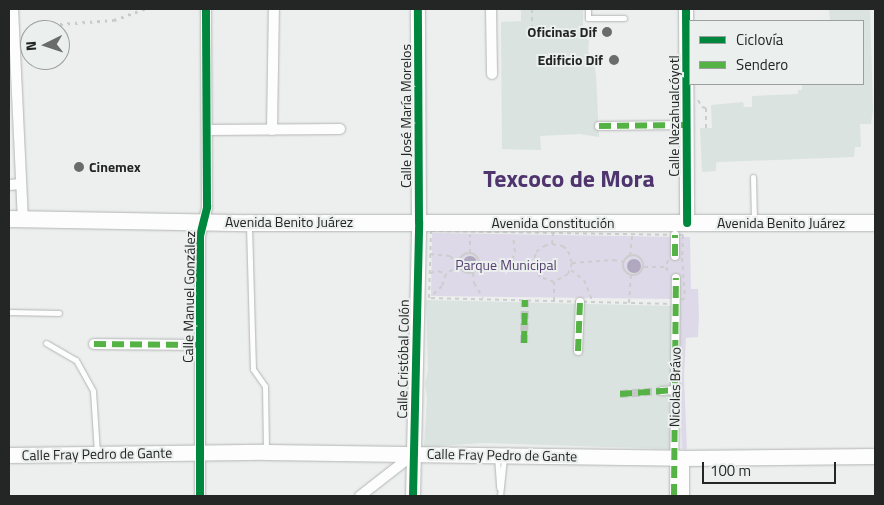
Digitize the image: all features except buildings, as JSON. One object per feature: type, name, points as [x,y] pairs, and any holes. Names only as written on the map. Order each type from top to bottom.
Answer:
[{"type":"main road","name":"Avenida Benito Juárez","points":[[16,220],[249,223],[419,222]]},
{"type":"main road","name":"Avenida Constitución","points":[[419,222],[513,228],[686,223]]},
{"type":"main road","name":"Avenida Benito Juárez","points":[[686,223],[875,223]]},
{"type":"main road","name":"Calle Fray Pedro de Gante","points":[[9,455],[266,452],[678,457],[875,456]]},
{"type":"street","points":[[14,9],[12,42],[13,111],[22,184],[16,220]]},
{"type":"street","name":"Calle Manuel González","points":[[200,496],[200,236],[207,206],[206,9]]},
{"type":"street","points":[[272,130],[274,9]]},
{"type":"street","name":"Calle José María Morelos","points":[[418,9],[419,222]]},
{"type":"street","points":[[491,9],[492,74]]},
{"type":"street","name":"Calle Nezahualcóyotl","points":[[686,9],[688,64],[686,223]]},
{"type":"street","points":[[599,126],[686,125]]},
{"type":"street","points":[[207,130],[340,130]]},
{"type":"street","points":[[9,185],[22,184]]},
{"type":"street","name":"Calle Cristóbal Colón","points":[[413,496],[419,222]]},
{"type":"street","points":[[675,235],[678,257]]},
{"type":"street","name":"Nicolas Brávo","points":[[676,278],[675,390],[682,496]]},
{"type":"street","points":[[578,351],[580,302]]},
{"type":"street","points":[[94,344],[200,344]]},
{"type":"street","points":[[662,391],[675,390]]},
{"type":"street","points":[[360,496],[414,454]]},
{"type":"street","name":"Nicolas Brávo","points":[[674,496],[678,457]]},
{"type":"lane","points":[[588,9],[588,18],[624,18]]},
{"type":"lane","points":[[752,177],[754,223]]},
{"type":"lane","points":[[249,223],[253,370],[265,386],[266,452]]},
{"type":"lane","points":[[9,312],[59,313]]},
{"type":"lane","points":[[46,343],[76,360],[93,391],[97,453]]},
{"type":"lane","points":[[500,455],[500,496]]},
{"type":"path","points":[[532,9],[532,32]]},
{"type":"path","points":[[697,92],[702,107],[706,108],[706,128]]},
{"type":"path","points":[[510,267],[515,252],[513,228]]},
{"type":"path","points":[[513,228],[553,233],[683,235],[678,257],[685,298],[676,303],[429,298],[431,231],[470,232],[513,228]]},
{"type":"path","points":[[470,232],[470,253]]},
{"type":"path","points":[[552,244],[553,233]]},
{"type":"path","points":[[624,262],[630,256],[632,235]]},
{"type":"path","points":[[552,244],[563,246],[568,251],[572,263],[571,270],[564,278],[554,282],[540,277],[534,266],[536,252],[544,246],[552,244]]},
{"type":"path","points":[[429,298],[442,286],[446,274],[459,265],[460,258],[470,253]]},
{"type":"path","points":[[470,253],[476,256],[480,262],[475,272],[474,283],[482,298]]},
{"type":"path","points":[[430,254],[450,256],[464,272],[475,272],[482,268],[510,267],[519,271],[534,266]]},
{"type":"path","points":[[624,262],[625,272],[631,275],[640,273],[643,268],[640,258],[630,256]]},
{"type":"path","points":[[676,278],[668,273],[666,267],[667,261],[678,257]]},
{"type":"path","points":[[572,263],[613,260],[624,262]]},
{"type":"path","points":[[643,268],[666,267]]},
{"type":"path","points":[[571,270],[584,280],[594,302]]},
{"type":"path","points":[[430,273],[438,271],[446,274]]},
{"type":"path","points":[[628,303],[631,275]]},
{"type":"path","points":[[554,282],[554,301]]},
{"type":"shaded area","points":[[521,9],[583,9],[583,38],[589,40],[588,52],[593,59],[596,75],[599,137],[580,134],[540,136],[541,150],[502,149],[501,22],[521,21]]},
{"type":"shaded area","points":[[829,9],[870,9],[873,110],[871,124],[860,124],[861,147],[855,147],[854,157],[719,162],[716,163],[716,171],[702,172],[700,128],[712,128],[711,105],[743,102],[744,107],[752,107],[752,96],[798,94],[798,90],[802,90],[802,85],[864,85],[864,20],[830,20]]},
{"type":"shaded area","points":[[470,256],[475,258],[477,263],[475,268],[470,270],[465,268],[463,263],[465,258]]},
{"type":"shaded area","points":[[634,259],[639,261],[641,266],[639,271],[634,273],[629,271],[627,266],[629,261]]},
{"type":"shaded area","points":[[426,300],[673,306],[670,449],[483,443],[424,447],[427,398],[425,383],[428,370]]},
{"type":"green space","name":"Parque Municipal","points":[[432,233],[690,237],[691,289],[698,289],[699,315],[698,337],[686,338],[684,377],[687,449],[682,449],[676,299],[431,296]]},
{"type":"tunnel","points":[[524,343],[525,300]]},
{"type":"tunnel","points":[[620,394],[662,391]]},
{"type":"railway","points":[[70,23],[114,20],[145,9]]},
{"type":"marked path","points":[[599,126],[686,125]]},
{"type":"marked path","points":[[675,235],[675,256]]},
{"type":"marked path","points":[[674,496],[676,278]]},
{"type":"marked path","points":[[524,343],[525,300]]},
{"type":"marked path","points":[[578,351],[580,302]]},
{"type":"marked path","points":[[94,344],[200,345]]},
{"type":"marked path","points":[[620,394],[675,390]]},
{"type":"cycle path","points":[[200,496],[200,236],[207,207],[206,9]]},
{"type":"cycle path","points":[[413,496],[419,222],[418,9]]},
{"type":"cycle path","points":[[686,9],[687,223]]},
{"type":"place","name":"Oficinas Dif","points":[[607,32]]},
{"type":"place","name":"Edificio Dif","points":[[614,60]]},
{"type":"place","name":"Cinemex","points":[[79,167]]},
{"type":"district","name":"Texcoco de Mora","points":[[569,179]]}]
